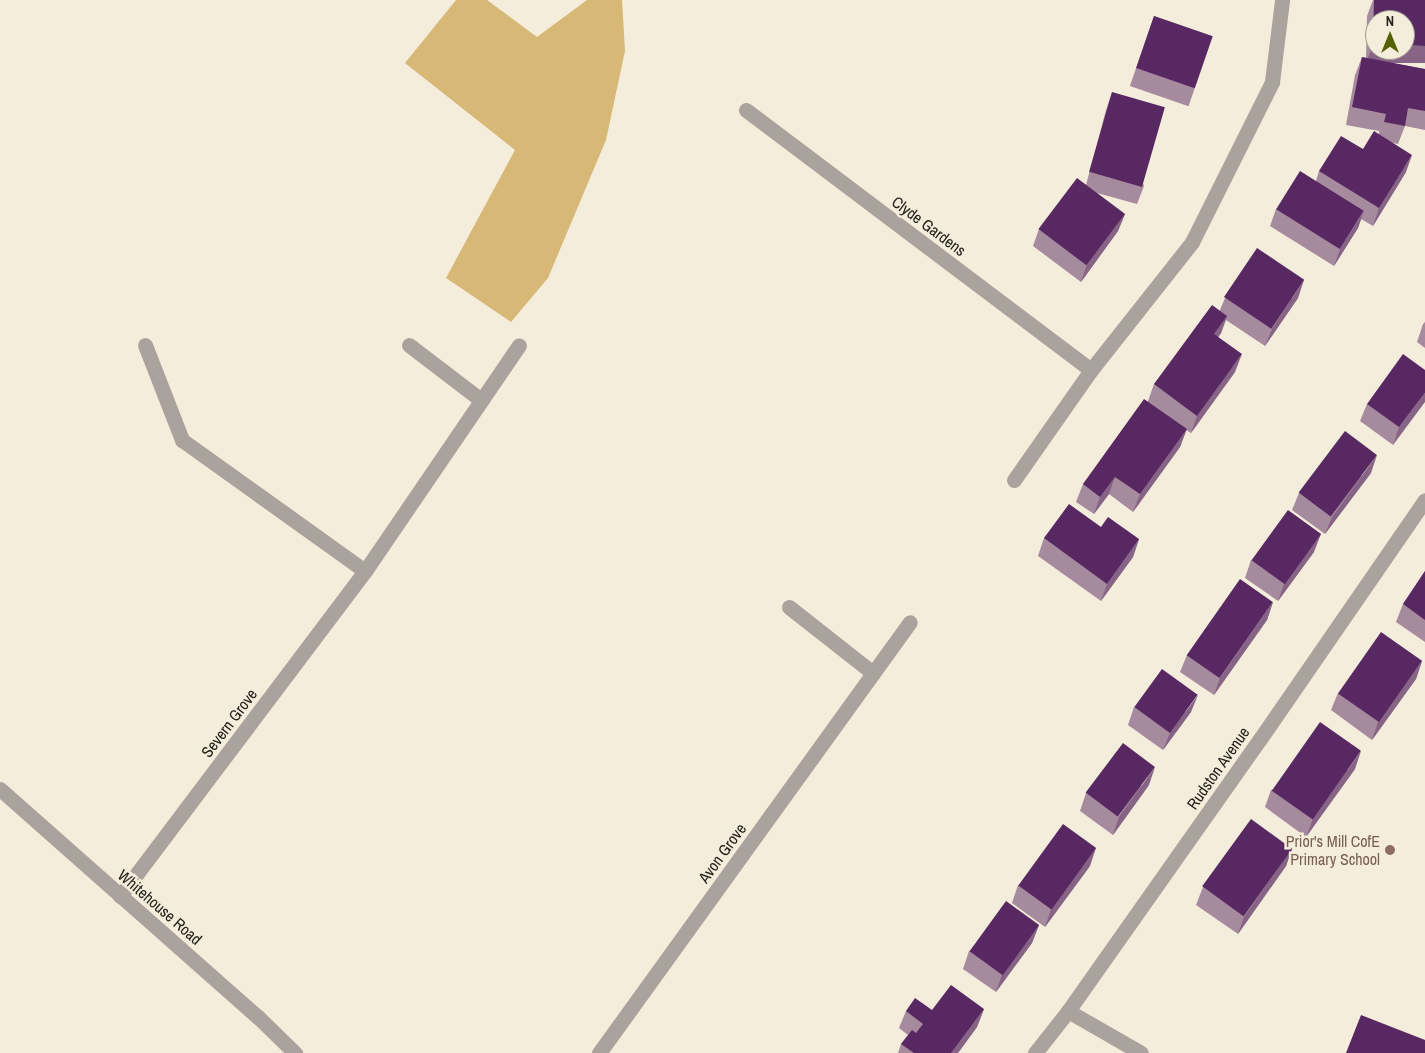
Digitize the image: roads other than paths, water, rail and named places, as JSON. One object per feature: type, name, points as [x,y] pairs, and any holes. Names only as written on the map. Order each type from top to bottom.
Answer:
[{"type":"street","points":[[1014,480],[1091,370],[1192,242],[1272,82],[1282,0]]},
{"type":"street","name":"Clyde Gardens","points":[[746,110],[1091,370]]},
{"type":"street","points":[[145,344],[182,440],[365,571]]},
{"type":"street","points":[[409,344],[481,400]]},
{"type":"street","name":"Severn Grove","points":[[120,896],[365,571],[518,344]]},
{"type":"street","name":"Rudston Avenue","points":[[1035,1053],[1068,1011],[1260,739],[1425,500]]},
{"type":"street","points":[[789,607],[873,673]]},
{"type":"street","name":"Avon Grove","points":[[599,1053],[910,622]]},
{"type":"street","name":"Whitehouse Road","points":[[0,789],[258,1016],[295,1053]]},
{"type":"street","points":[[1068,1011],[1141,1053]]},
{"type":"place","name":"Prior's Mill CofE Primary School","points":[[1390,850]]}]
